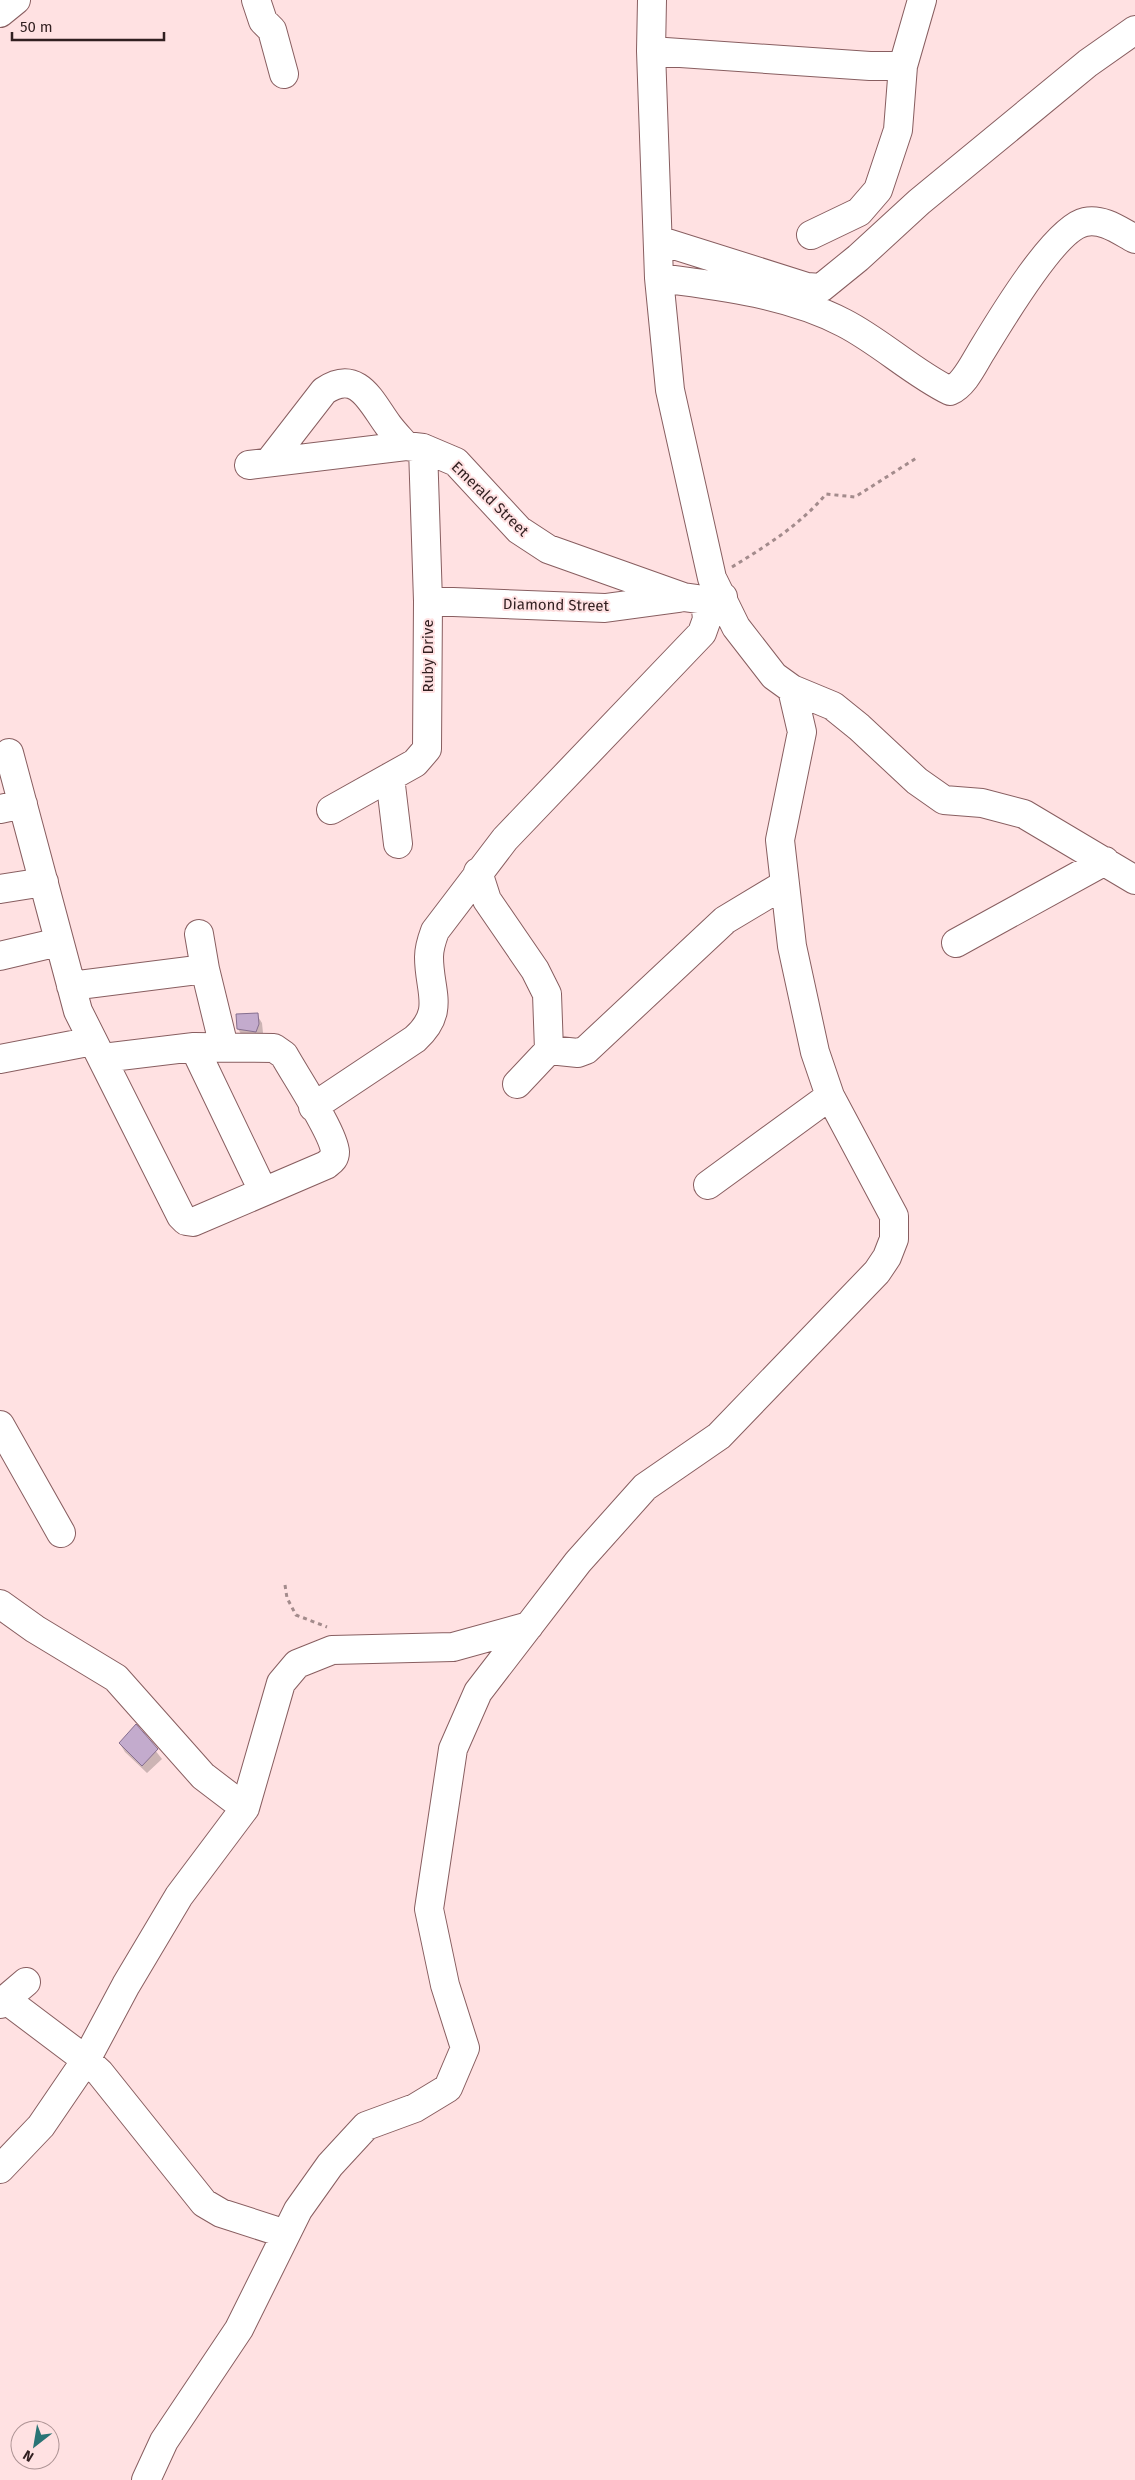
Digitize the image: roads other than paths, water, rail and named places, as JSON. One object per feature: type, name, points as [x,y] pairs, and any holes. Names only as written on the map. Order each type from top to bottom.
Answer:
[{"type":"street","points":[[0,13],[16,0]]},
{"type":"street","points":[[256,0],[263,21],[272,30],[284,74]]},
{"type":"street","points":[[313,1107],[415,1039],[424,1031],[432,1020],[435,1000],[428,958],[429,946],[435,931],[478,872],[505,839],[702,633],[707,619],[706,593],[670,390],[659,278],[651,51],[652,0]]},
{"type":"street","points":[[811,235],[859,212],[878,190],[898,130],[902,66],[922,0]]},
{"type":"street","points":[[658,240],[807,287],[821,288],[858,258],[918,202],[1072,76],[1135,30]]},
{"type":"street","points":[[651,51],[870,66],[902,66]]},
{"type":"street","points":[[659,278],[729,288],[811,308],[844,323],[950,391],[956,388],[967,374],[1004,316],[1052,247],[1069,231],[1086,222],[1100,221],[1135,239]]},
{"type":"street","name":"Emerald Street","points":[[414,447],[259,464],[324,391],[333,385],[356,385],[368,395],[388,425],[414,447],[456,462],[519,530],[548,550],[706,593]]},
{"type":"street","name":"Ruby Drive","points":[[331,810],[415,763],[427,749],[428,601],[414,447]]},
{"type":"street","points":[[706,593],[736,627],[774,676],[792,689],[833,706],[859,727],[917,781],[944,800],[982,803],[1024,814],[1135,880]]},
{"type":"street","name":"Diamond Street","points":[[428,601],[605,608],[706,593]]},
{"type":"street","points":[[146,2480],[164,2441],[239,2330],[298,2210],[330,2165],[366,2126],[415,2108],[448,2088],[465,2048],[445,1985],[428,1909],[452,1749],[478,1692],[578,1562],[645,1487],[719,1436],[877,1272],[887,1257],[894,1239],[894,1216],[830,1096],[815,1052],[792,946],[780,840],[802,732],[792,689]]},
{"type":"street","points":[[0,1059],[98,1050],[194,1047],[274,1048],[284,1055],[327,1128],[335,1152],[333,1160],[326,1165],[193,1222],[186,1221],[181,1216],[98,1050],[78,1011],[44,882],[12,806],[9,753]]},
{"type":"street","points":[[390,777],[398,844]]},
{"type":"street","points":[[956,943],[1105,861]]},
{"type":"street","points":[[478,872],[486,900],[535,970],[547,994],[549,1050],[517,1084]]},
{"type":"street","points":[[0,889],[44,882]]},
{"type":"street","points":[[549,1050],[578,1053],[586,1050],[725,920],[785,884]]},
{"type":"street","points":[[199,934],[205,969],[224,1048]]},
{"type":"street","points":[[0,956],[59,942]]},
{"type":"street","points":[[71,986],[205,969]]},
{"type":"street","points":[[194,1047],[263,1191]]},
{"type":"street","points":[[708,1185],[830,1096]]},
{"type":"street","points":[[0,1424],[61,1534]]},
{"type":"street","points":[[0,1604],[34,1629],[116,1678],[203,1776],[245,1808]]},
{"type":"street","points":[[0,2169],[40,2126],[86,2060],[126,1986],[180,1896],[245,1808],[281,1683],[297,1664],[332,1650],[453,1647],[529,1626]]},
{"type":"street","points":[[26,1982],[2,2002],[86,2060],[100,2073],[204,2203],[221,2213],[286,2234]]}]
